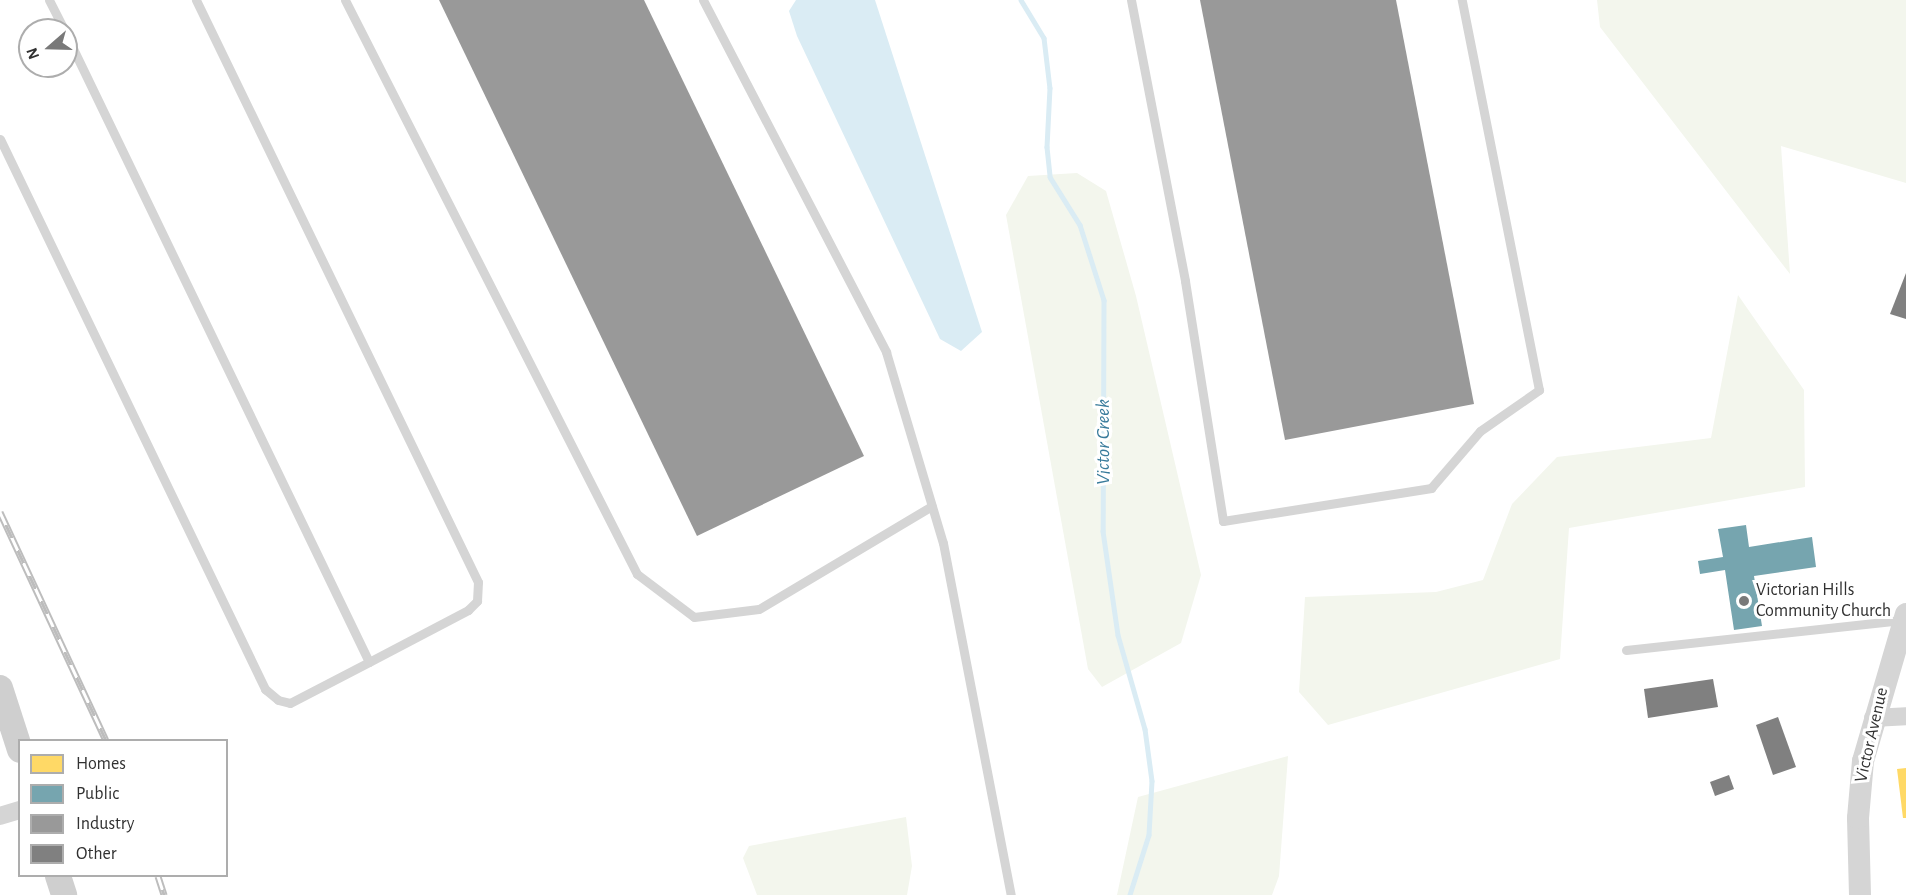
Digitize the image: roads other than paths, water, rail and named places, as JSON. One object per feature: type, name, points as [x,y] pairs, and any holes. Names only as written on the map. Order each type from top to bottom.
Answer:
[{"type":"main road","points":[[0,688],[6,722],[18,746]]},
{"type":"main road","points":[[57,877],[64,895]]},
{"type":"street","name":"Victor Avenue","points":[[1860,895],[1860,781],[1873,718],[1905,617]]},
{"type":"street","points":[[1873,718],[1906,716]]},
{"type":"street","points":[[0,816],[18,811]]},
{"type":"lane","points":[[50,0],[58,18]]},
{"type":"lane","points":[[0,139],[265,689],[278,700],[290,703],[468,610],[477,601],[478,582],[196,0]]},
{"type":"lane","points":[[345,0],[637,574],[694,617],[759,609],[932,506]]},
{"type":"lane","points":[[703,0],[886,352],[943,543],[1011,895]]},
{"type":"lane","points":[[1131,0],[1185,281],[1223,521],[1431,488],[1480,431],[1539,390],[1462,0]]},
{"type":"lane","points":[[78,59],[369,662]]},
{"type":"lane","points":[[1626,650],[1905,617]]},
{"type":"waterway","name":"Victor Creek","points":[[1021,0],[1044,38],[1050,88],[1047,147],[1050,177],[1080,225],[1104,300],[1103,531],[1118,635],[1145,729],[1152,781],[1149,835],[1130,895]]},
{"type":"railway","points":[[0,512],[106,739]]},
{"type":"railway","points":[[158,877],[164,895]]},
{"type":"place","name":"Victorian Hills Community Church","points":[[1744,601]]}]
